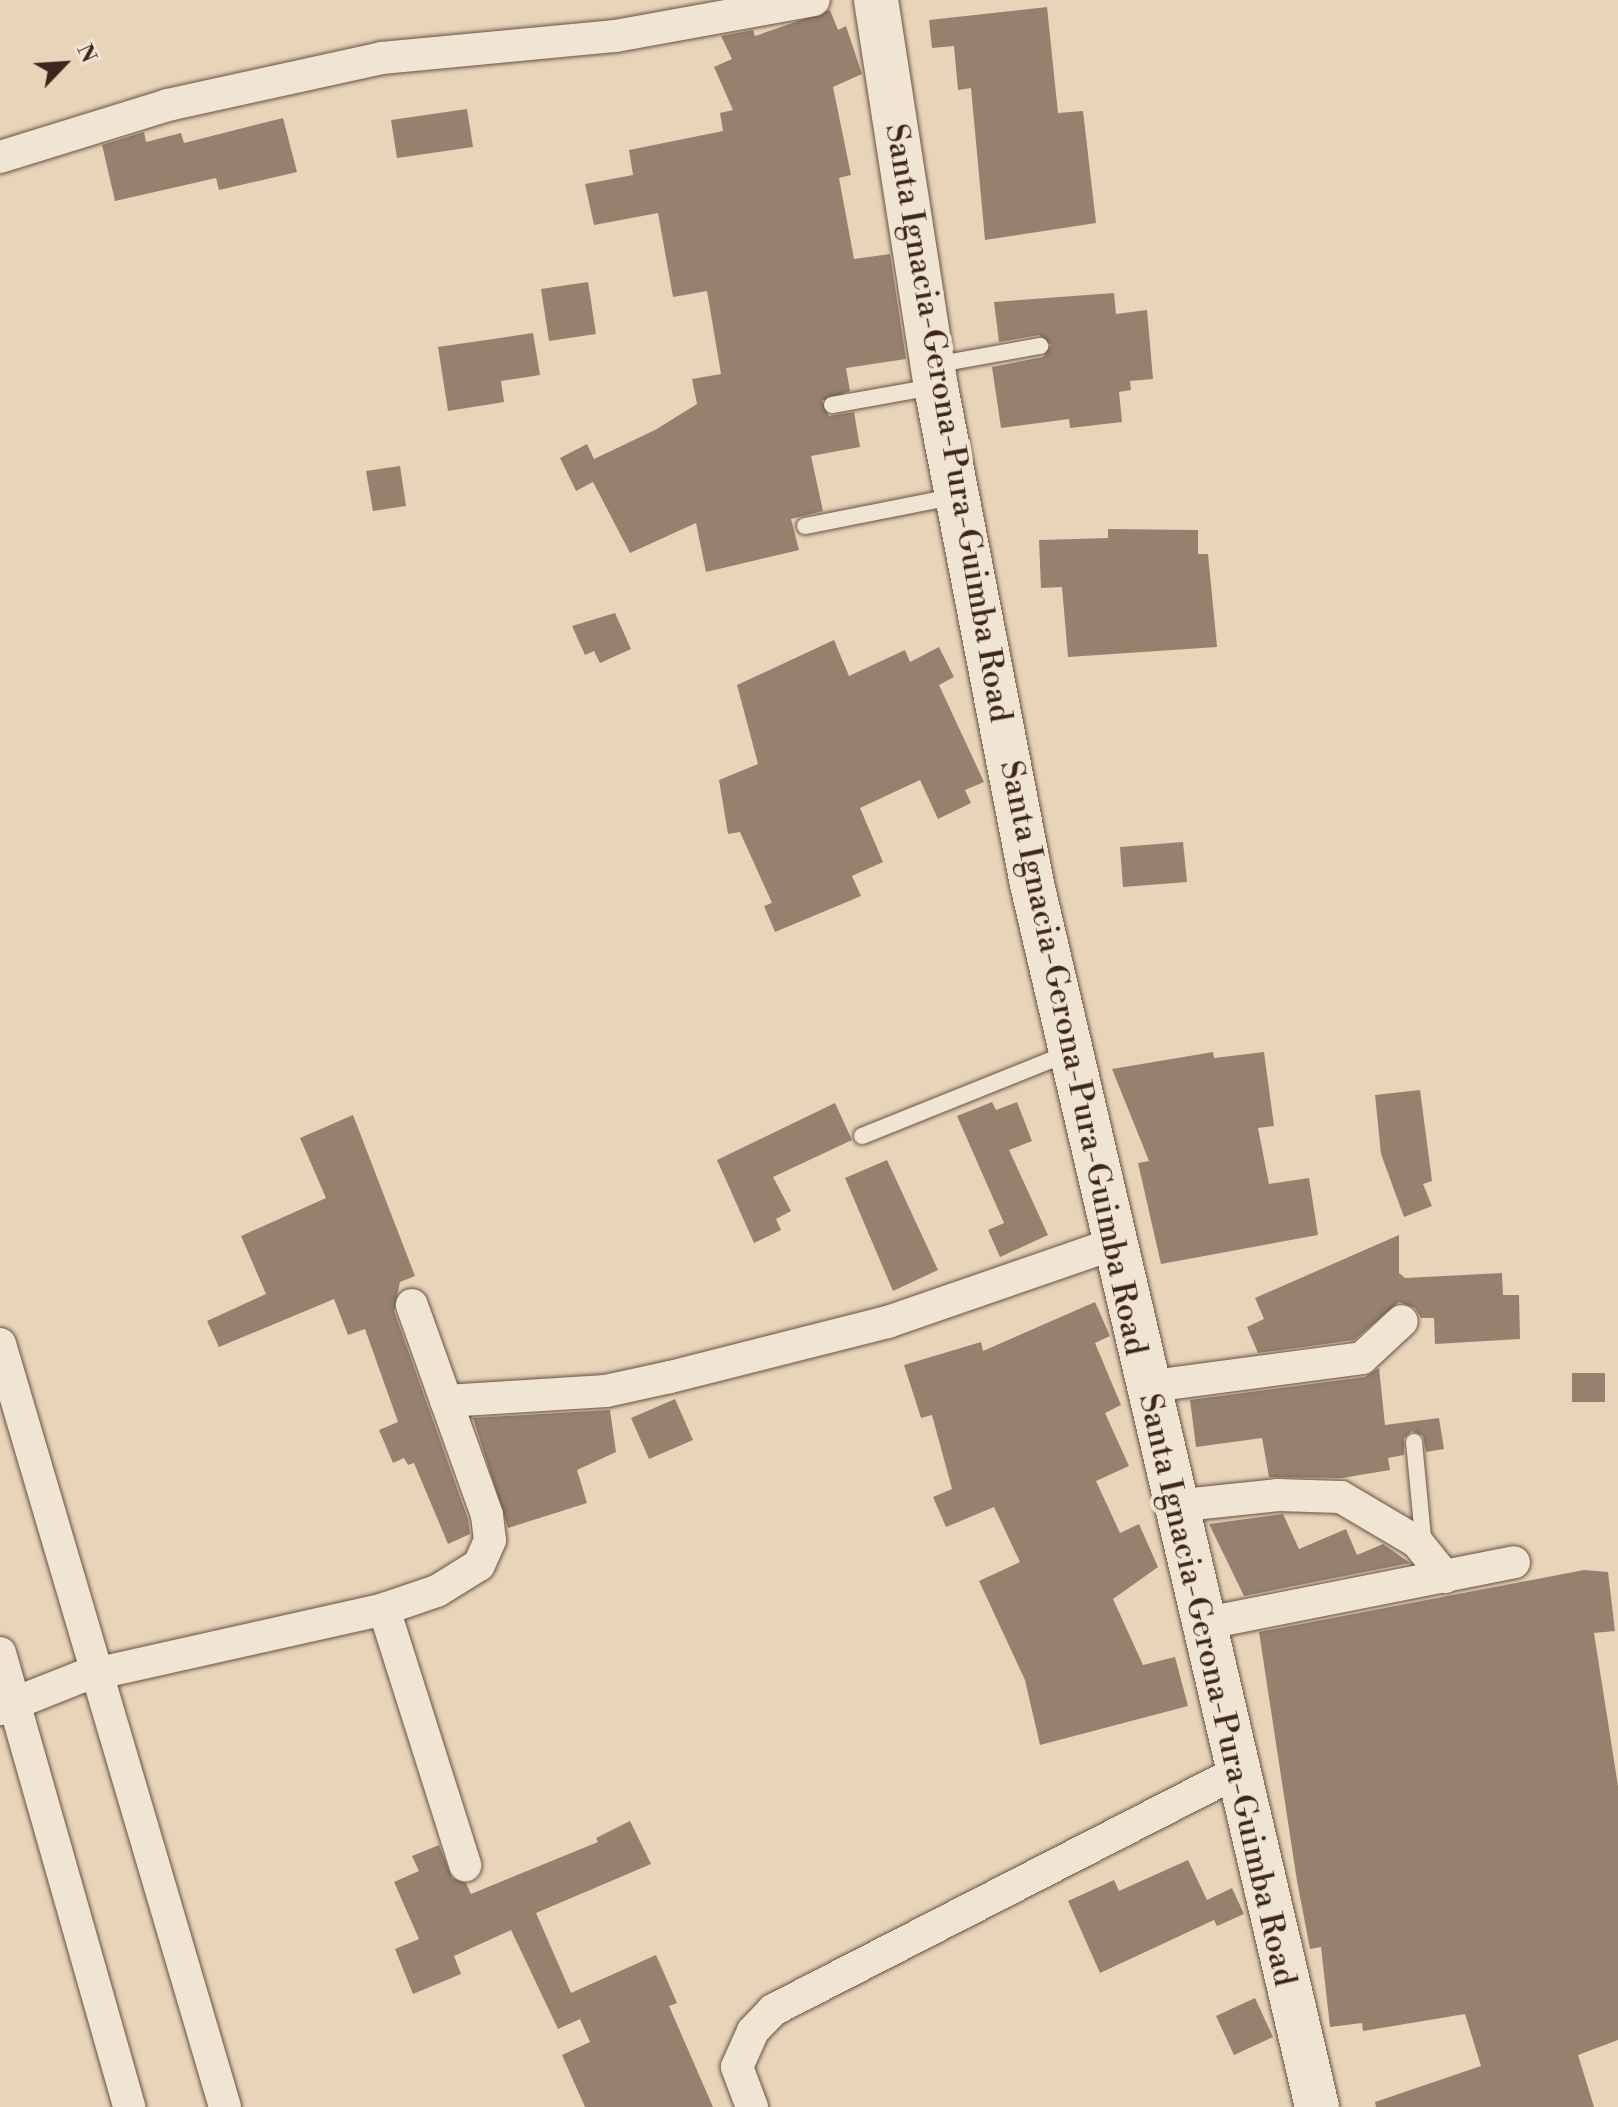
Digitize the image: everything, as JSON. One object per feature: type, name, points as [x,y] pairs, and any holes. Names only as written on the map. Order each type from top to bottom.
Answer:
[{"type":"main road","name":"Santa Ignacia-Gerona-Pura-Guimba Road","points":[[876,0],[934,376],[1070,1052],[1145,1387],[1317,2107]]},
{"type":"street","points":[[0,157],[168,105],[382,58],[616,36],[814,0]]},
{"type":"street","points":[[446,1401],[606,1391],[670,1377],[888,1322],[1113,1244]]},
{"type":"street","points":[[15,1701],[90,1676],[384,1609],[464,1576],[479,1565],[490,1540],[412,1305]]},
{"type":"street","points":[[1145,1387],[1362,1358],[1402,1321]]},
{"type":"street","points":[[0,1344],[90,1676],[225,2107]]},
{"type":"street","points":[[1174,1506],[1278,1495],[1341,1497],[1424,1548],[1445,1577]]},
{"type":"street","points":[[1202,1624],[1514,1562]]},
{"type":"street","points":[[384,1609],[465,1865]]},
{"type":"street","points":[[0,1653],[129,2107]]},
{"type":"street","points":[[752,2107],[737,2067],[753,2031],[773,2010],[1237,1772]]},
{"type":"lane","points":[[832,405],[1040,346]]},
{"type":"lane","points":[[805,526],[957,495]]},
{"type":"lane","points":[[862,1136],[1070,1052]]},
{"type":"lane","points":[[1414,1442],[1424,1548]]},
{"type":"building","points":[[1047,7],[1058,113],[1083,111],[1096,223],[985,240],[971,88],[958,90],[954,46],[932,48],[929,20]]},
{"type":"building","points":[[830,10],[838,30],[846,26],[862,74],[833,87],[851,175],[839,178],[854,259],[890,254],[906,359],[846,368],[850,391],[822,401],[829,416],[854,412],[860,447],[811,456],[823,511],[791,519],[799,550],[706,572],[696,523],[630,553],[593,482],[576,491],[560,458],[587,444],[594,459],[655,430],[697,404],[692,379],[721,374],[707,291],[673,297],[658,213],[594,225],[585,184],[633,175],[629,150],[723,131],[720,113],[733,110],[714,67],[732,59],[721,36],[753,30],[755,36]]},
{"type":"building","points":[[467,109],[473,147],[397,158],[391,120]]},
{"type":"building","points":[[283,118],[297,172],[219,190],[216,178],[115,201],[102,145],[144,132],[146,142],[181,133],[184,143]]},
{"type":"building","points":[[588,282],[596,334],[549,341],[541,289]]},
{"type":"building","points":[[1114,293],[1116,314],[1147,310],[1153,379],[1130,381],[1131,390],[1119,392],[1122,422],[1070,428],[1069,419],[1001,428],[992,367],[1043,357],[1051,345],[1039,335],[999,342],[994,302]]},
{"type":"building","points":[[533,333],[540,375],[501,381],[504,402],[448,411],[438,347]]},
{"type":"building","points":[[400,466],[406,506],[373,511],[366,471]]},
{"type":"building","points":[[1108,529],[1198,530],[1198,554],[1208,554],[1217,647],[1068,657],[1062,587],[1041,588],[1039,540],[1108,538]]},
{"type":"building","points":[[615,613],[631,649],[600,663],[594,651],[585,655],[572,626]]},
{"type":"building","points":[[834,640],[849,676],[905,650],[910,662],[939,647],[954,677],[939,685],[984,782],[965,790],[971,803],[938,819],[920,780],[860,808],[883,862],[852,876],[861,896],[775,932],[764,906],[772,903],[740,832],[728,834],[719,780],[758,764],[737,685]]},
{"type":"building","points":[[1183,842],[1187,882],[1123,887],[1120,847]]},
{"type":"building","points":[[1213,1052],[1214,1058],[1264,1052],[1274,1126],[1258,1128],[1269,1184],[1309,1178],[1318,1235],[1161,1264],[1138,1163],[1149,1161],[1112,1069]]},
{"type":"building","points":[[1420,1090],[1432,1181],[1423,1184],[1432,1206],[1404,1217],[1381,1154],[1375,1095]]},
{"type":"building","points":[[992,1102],[996,1110],[1017,1102],[1032,1141],[1009,1150],[1048,1235],[1000,1257],[988,1230],[1004,1223],[957,1116]]},
{"type":"building","points":[[835,1103],[852,1140],[773,1177],[791,1211],[776,1219],[781,1230],[754,1243],[717,1160]]},
{"type":"building","points":[[353,1115],[415,1276],[400,1282],[394,1311],[468,1519],[470,1534],[448,1544],[414,1463],[408,1465],[404,1458],[393,1463],[379,1430],[398,1422],[365,1329],[348,1335],[334,1299],[219,1347],[207,1321],[266,1294],[241,1236],[326,1198],[300,1138]]},
{"type":"building","points":[[887,1160],[938,1270],[893,1291],[845,1178]]},
{"type":"building","points":[[1399,1235],[1399,1273],[1405,1278],[1502,1273],[1503,1295],[1519,1295],[1520,1339],[1435,1344],[1434,1318],[1421,1318],[1415,1308],[1399,1302],[1354,1340],[1258,1353],[1247,1327],[1264,1319],[1255,1298]]},
{"type":"building","points":[[1095,1302],[1110,1336],[1095,1343],[1121,1405],[1105,1413],[1129,1466],[1096,1481],[1120,1533],[1139,1524],[1158,1567],[1113,1599],[1143,1665],[1175,1657],[1188,1706],[1040,1745],[1025,1680],[979,1581],[1020,1562],[994,1507],[946,1527],[933,1497],[952,1489],[932,1415],[921,1418],[904,1365],[981,1342],[983,1351]]},
{"type":"building","points":[[1379,1368],[1385,1425],[1439,1418],[1444,1449],[1426,1452],[1423,1436],[1412,1431],[1404,1438],[1404,1455],[1388,1458],[1390,1470],[1342,1478],[1269,1477],[1262,1438],[1196,1447],[1190,1400],[1365,1377]]},
{"type":"building","points":[[1572,1373],[1605,1373],[1605,1402],[1572,1402]]},
{"type":"building","points":[[675,1399],[693,1440],[649,1459],[631,1418]]},
{"type":"building","points":[[610,1410],[616,1452],[577,1470],[587,1503],[508,1528],[473,1418]]},
{"type":"building","points":[[1283,1514],[1299,1549],[1346,1529],[1357,1555],[1383,1544],[1410,1563],[1244,1596],[1209,1524]]},
{"type":"building","points":[[1584,1570],[1608,1572],[1615,1631],[1594,1633],[1618,1786],[1618,2040],[1578,2055],[1594,2107],[1376,2107],[1375,2102],[1481,2066],[1465,2014],[1363,2031],[1362,2023],[1330,2027],[1321,1947],[1310,1949],[1297,1881],[1259,1632]]},
{"type":"building","points":[[630,1821],[651,1864],[536,1913],[571,1993],[656,1955],[677,2003],[669,2006],[713,2107],[585,2107],[562,2055],[590,2042],[580,2019],[558,2029],[511,1930],[454,1956],[461,1974],[413,1994],[395,1949],[419,1939],[394,1882],[419,1871],[412,1856],[439,1845],[452,1878],[466,1883],[471,1894],[598,1842],[596,1838]]},
{"type":"building","points":[[1188,1860],[1207,1900],[1232,1888],[1244,1914],[1217,1926],[1214,1920],[1100,1973],[1068,1901],[1114,1880],[1119,1891]]},
{"type":"building","points":[[1255,1998],[1273,2037],[1234,2055],[1216,2016]]}]
